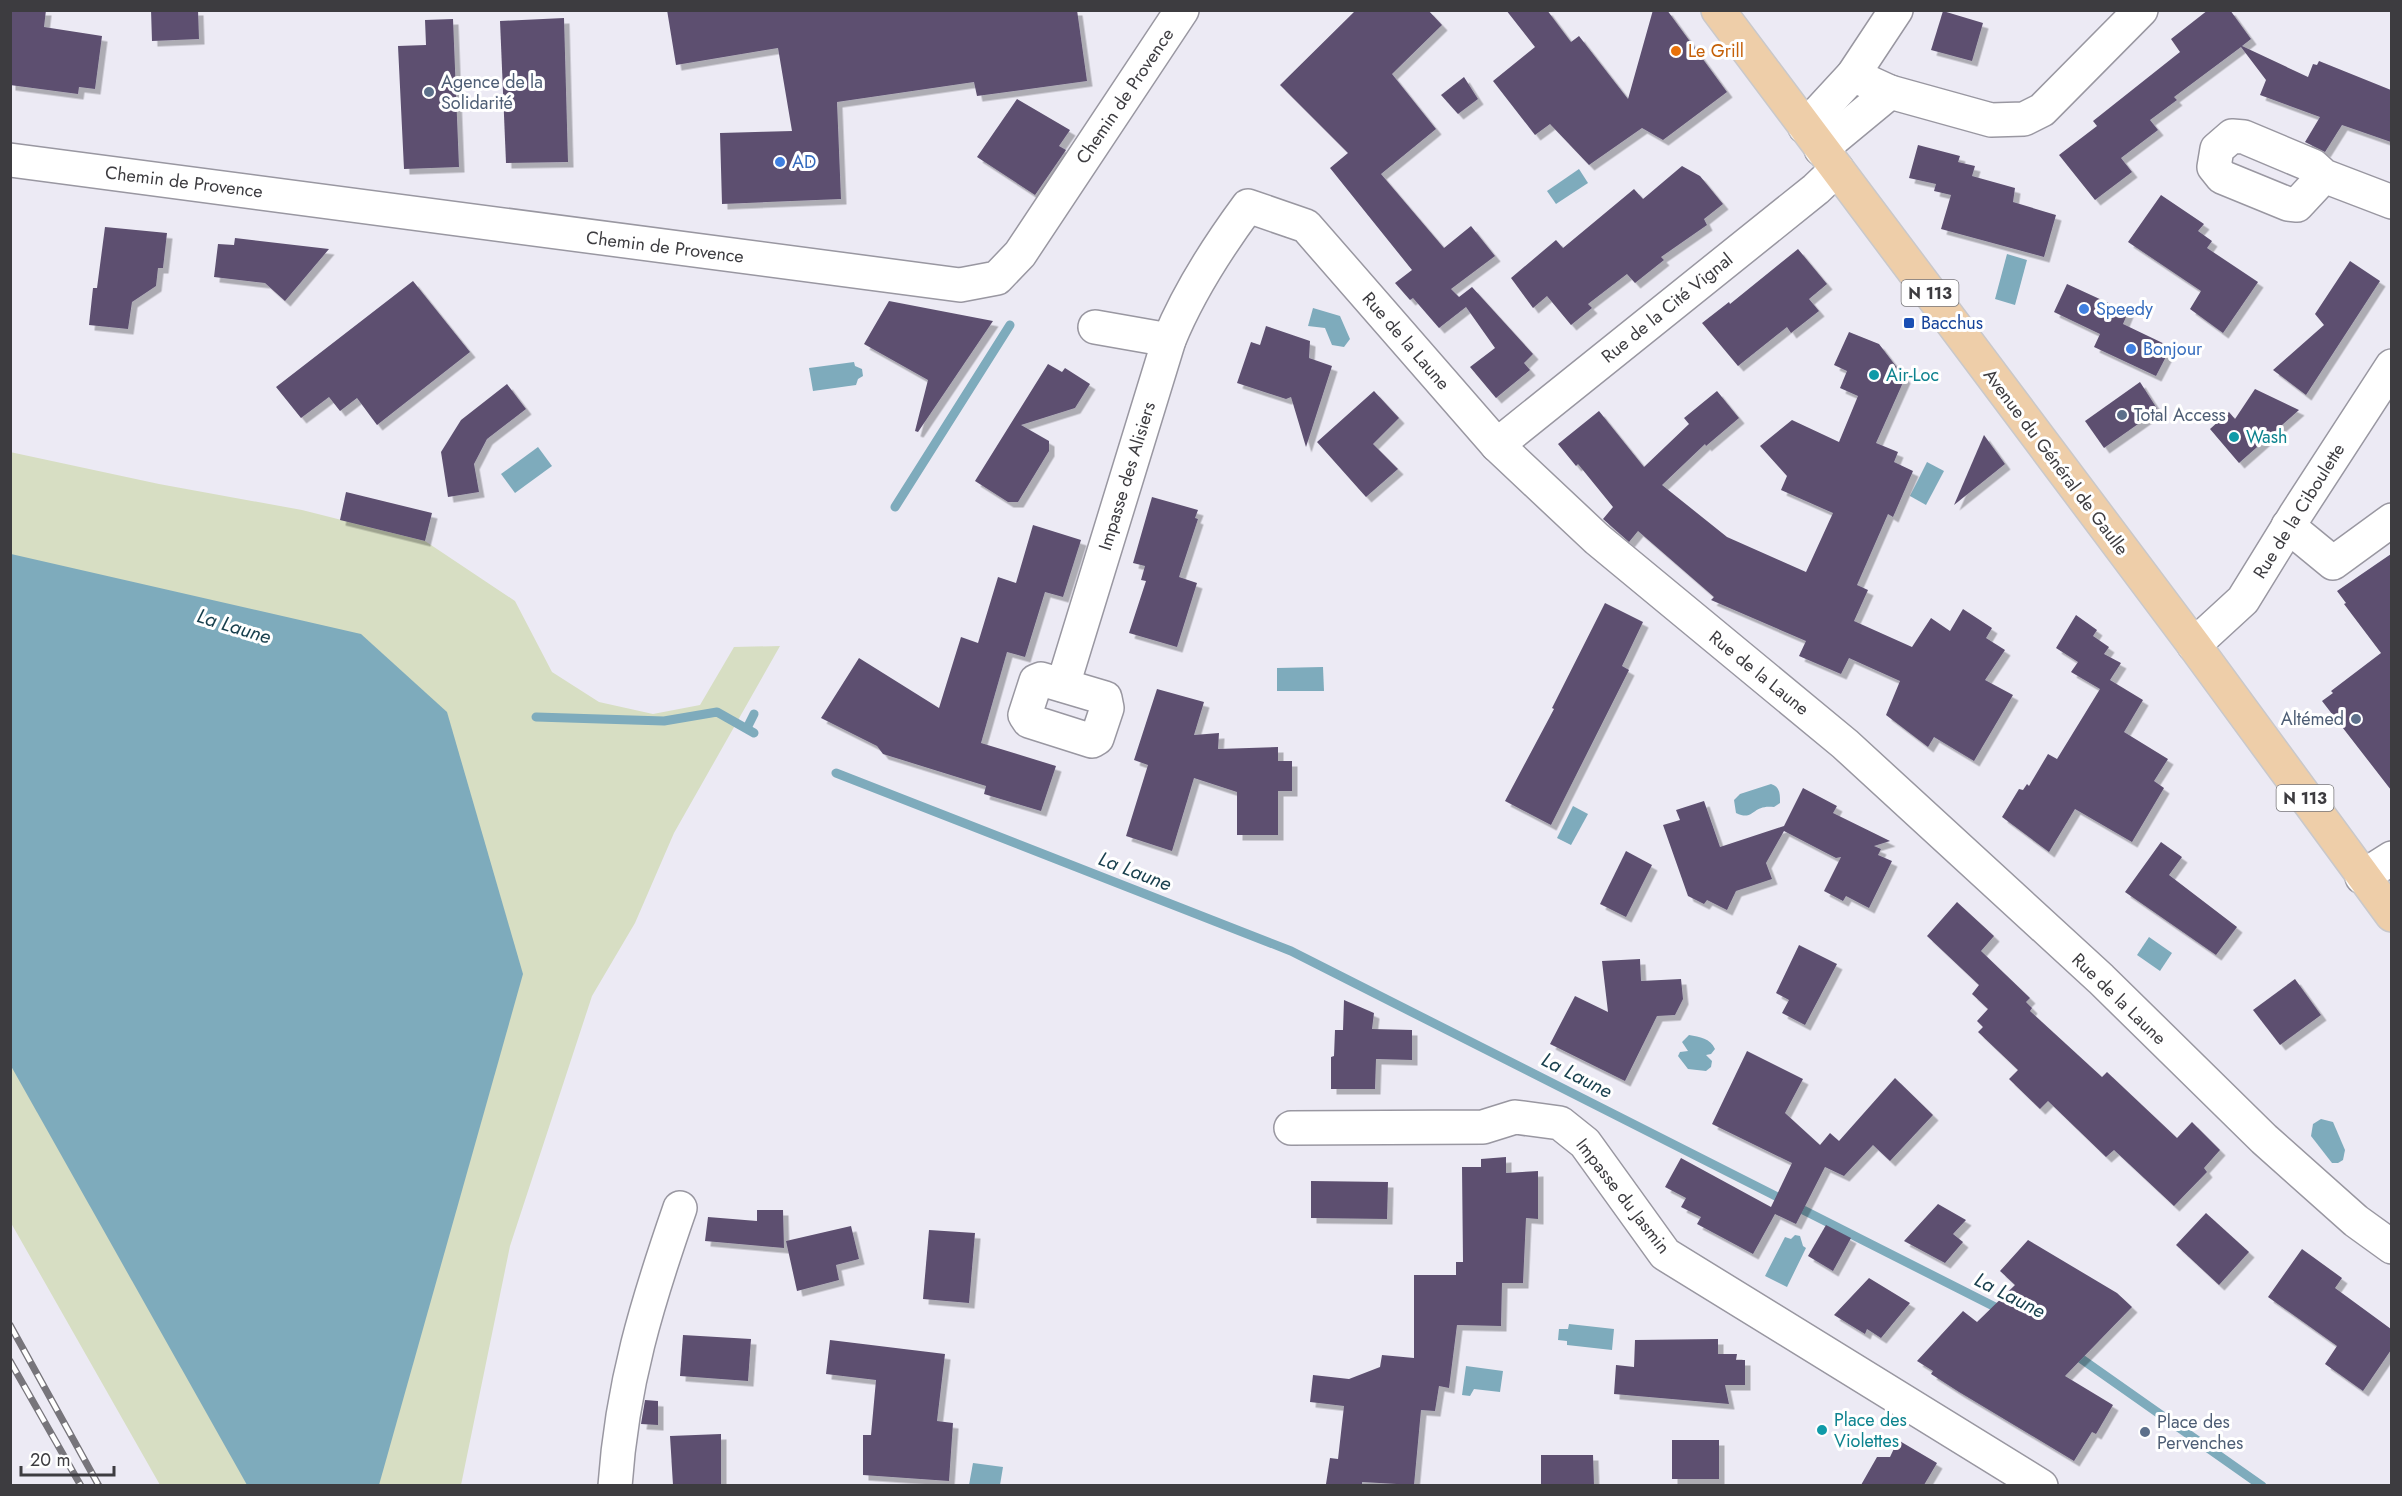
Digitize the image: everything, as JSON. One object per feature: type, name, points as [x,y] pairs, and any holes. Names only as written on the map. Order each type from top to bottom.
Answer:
[{"type":"main road","name":"Avenue du Général de Gaulle","points":[[1718,10],[2194,645],[2391,915]]},
{"type":"street","points":[[1821,148],[1853,75],[1896,10]]},
{"type":"street","points":[[1853,75],[1890,92],[1991,120],[2024,119],[2042,110],[2141,10]]},
{"type":"street","name":"Chemin de Provence","points":[[10,160],[960,285],[998,278],[1020,254],[1181,11]]},
{"type":"street","points":[[1821,148],[1890,92]]},
{"type":"street","name":"Rue de la Cité Vignal","points":[[1497,445],[1816,189],[1821,148]]},
{"type":"street","points":[[2324,176],[2391,202]]},
{"type":"street","name":"Rue de la Laune","points":[[1169,339],[1183,305],[1225,237],[1248,206],[1306,226],[1497,445],[1597,538],[1845,744],[2101,980],[2264,1139],[2356,1221],[2391,1247]]},
{"type":"street","points":[[1095,327],[1169,339]]},
{"type":"street","name":"Impasse des Alisiers","points":[[1063,685],[1169,339]]},
{"type":"street","name":"Rue de la Ciboulette","points":[[2194,645],[2243,600],[2391,366]]},
{"type":"street","points":[[2288,526],[2333,563],[2391,520]]},
{"type":"street","points":[[2362,877],[2391,858]]},
{"type":"street","name":"Impasse du Jasmin","points":[[1291,1128],[1483,1126],[1515,1117],[1560,1123],[1585,1143],[1665,1254],[2041,1485]]},
{"type":"street","points":[[615,1485],[627,1386],[633,1359],[654,1284],[680,1208]]},
{"type":"green space","points":[[10,452],[159,484],[302,510],[425,541],[515,601],[552,672],[599,702],[653,714],[700,705],[734,647],[780,646],[674,833],[635,923],[592,996],[510,1246],[461,1485],[160,1485],[11,1223]]},
{"type":"water","points":[[1579,169],[1588,183],[1556,204],[1547,191]]},
{"type":"water","points":[[2007,254],[2027,260],[2015,305],[1995,299]]},
{"type":"water","points":[[1313,308],[1340,316],[1350,339],[1344,347],[1332,345],[1325,328],[1308,326]]},
{"type":"water","points":[[854,362],[855,366],[862,369],[863,376],[858,379],[856,385],[813,391],[809,368]]},
{"type":"water","points":[[538,447],[552,466],[515,493],[501,474]]},
{"type":"water","points":[[1927,462],[1944,471],[1926,505],[1910,496]]},
{"type":"water","points":[[11,554],[361,634],[447,712],[523,974],[379,1485],[247,1485],[11,1066]]},
{"type":"water","points":[[1323,667],[1324,691],[1277,691],[1277,668]]},
{"type":"water","points":[[1771,784],[1779,791],[1780,803],[1747,815],[1736,813],[1734,800],[1740,794]]},
{"type":"water","points":[[1573,806],[1588,814],[1571,845],[1557,838]]},
{"type":"water","points":[[2149,937],[2172,953],[2160,971],[2137,955]]},
{"type":"water","points":[[1689,1035],[1707,1040],[1715,1049],[1711,1054],[1706,1055],[1712,1061],[1711,1067],[1706,1071],[1688,1069],[1678,1056],[1680,1052],[1688,1051],[1682,1042]]},
{"type":"water","points":[[2321,1119],[2333,1122],[2345,1150],[2343,1160],[2338,1163],[2332,1163],[2311,1136],[2313,1124]]},
{"type":"water","points":[[1795,1235],[1800,1236],[1806,1248],[1787,1287],[1765,1276],[1785,1237],[1791,1239]]},
{"type":"water","points":[[1569,1324],[1614,1329],[1612,1350],[1567,1345],[1567,1341],[1558,1340],[1559,1329],[1568,1329]]},
{"type":"water","points":[[1466,1366],[1503,1371],[1500,1392],[1474,1389],[1470,1396],[1462,1395]]},
{"type":"water","points":[[973,1463],[1003,1467],[1000,1485],[969,1485]]},
{"type":"building","points":[[10,10],[46,10],[44,27],[102,36],[95,89],[79,87],[78,94],[10,85]]},
{"type":"building","points":[[151,10],[198,10],[199,39],[152,41]]},
{"type":"building","points":[[667,10],[1077,10],[1087,81],[977,96],[974,82],[837,102],[841,199],[722,204],[720,133],[792,131],[778,48],[676,65]]},
{"type":"building","points":[[1356,10],[1428,10],[1442,25],[1392,74],[1436,129],[1381,174],[1444,248],[1471,226],[1495,256],[1451,289],[1459,297],[1472,287],[1533,354],[1524,363],[1530,370],[1496,398],[1470,367],[1495,348],[1466,307],[1439,328],[1413,298],[1410,300],[1395,283],[1412,270],[1330,168],[1348,153],[1280,85]]},
{"type":"building","points":[[1506,10],[1547,10],[1571,42],[1579,36],[1628,99],[1653,10],[1667,10],[1727,92],[1663,140],[1642,128],[1589,165],[1550,124],[1535,135],[1493,81],[1535,47]]},
{"type":"building","points":[[2208,10],[2230,10],[2251,39],[2242,46],[2308,77],[2313,64],[2317,65],[2319,61],[2391,90],[2391,142],[2342,125],[2325,152],[2305,142],[2320,117],[2260,95],[2266,80],[2241,47],[2174,97],[2177,100],[2150,120],[2158,130],[2121,158],[2132,172],[2095,200],[2059,155],[2097,126],[2093,121],[2180,52],[2171,39]]},
{"type":"building","points":[[1943,11],[1983,23],[1972,61],[1931,50]]},
{"type":"building","points":[[564,18],[568,162],[506,163],[500,21]]},
{"type":"building","points":[[453,19],[459,167],[404,169],[398,46],[426,45],[425,20]]},
{"type":"building","points":[[1464,77],[1478,99],[1458,114],[1441,95]]},
{"type":"building","points":[[1017,99],[1070,130],[1059,146],[1066,150],[1035,195],[977,157]]},
{"type":"building","points":[[1918,145],[1960,156],[1958,162],[1975,166],[1972,176],[2015,188],[2013,202],[2056,215],[2044,257],[1941,229],[1951,195],[1934,191],[1936,184],[1909,178]]},
{"type":"building","points":[[1682,166],[1700,176],[1723,204],[1704,219],[1707,225],[1661,257],[1664,260],[1635,283],[1627,274],[1588,304],[1592,308],[1571,325],[1547,296],[1533,308],[1511,278],[1556,240],[1563,248],[1634,189],[1643,199]]},
{"type":"building","points":[[2161,195],[2204,224],[2198,231],[2212,241],[2207,248],[2258,282],[2223,333],[2190,309],[2201,291],[2128,242]]},
{"type":"building","points":[[105,227],[167,233],[163,268],[158,268],[156,286],[132,302],[128,329],[89,325],[93,288],[97,288]]},
{"type":"building","points":[[235,238],[329,249],[285,301],[265,283],[214,277],[218,244],[234,245]]},
{"type":"building","points":[[1798,249],[1827,284],[1809,299],[1819,311],[1791,333],[1787,327],[1738,366],[1702,323],[1729,302],[1730,304]]},
{"type":"building","points":[[2350,261],[2380,281],[2306,395],[2273,370],[2324,325],[2315,314]]},
{"type":"building","points":[[413,281],[470,352],[377,425],[357,398],[340,411],[329,397],[301,418],[276,387]]},
{"type":"building","points":[[2067,284],[2128,312],[2123,324],[2171,347],[2156,376],[2094,347],[2100,334],[2054,312]]},
{"type":"building","points":[[889,301],[993,321],[918,432],[915,431],[928,380],[864,344]]},
{"type":"building","points":[[1266,326],[1310,341],[1309,358],[1332,366],[1306,447],[1291,397],[1286,399],[1237,383],[1251,342],[1260,345]]},
{"type":"building","points":[[1849,332],[1879,344],[1905,378],[1876,443],[1898,452],[1894,462],[1913,471],[1893,517],[1888,514],[1857,585],[1868,590],[1854,621],[1912,647],[1931,618],[1950,631],[1963,609],[1992,628],[1986,638],[2005,650],[1985,680],[2013,695],[1974,761],[1934,737],[1928,747],[1886,715],[1900,681],[1849,658],[1841,674],[1799,656],[1806,641],[1711,600],[1714,597],[1638,531],[1629,542],[1603,519],[1613,507],[1578,464],[1576,466],[1558,444],[1599,411],[1644,467],[1689,424],[1684,418],[1717,391],[1739,418],[1706,446],[1705,444],[1662,485],[1727,537],[1806,572],[1833,513],[1781,490],[1787,476],[1760,446],[1792,420],[1839,442],[1858,396],[1840,388],[1847,371],[1834,365]]},
{"type":"building","points":[[1048,364],[1062,372],[1065,368],[1090,384],[1075,408],[1021,425],[1049,441],[1049,451],[1018,502],[1008,502],[975,481]]},
{"type":"building","name":"Total Access","points":[[2140,382],[2158,410],[2104,448],[2085,421]]},
{"type":"building","points":[[507,384],[526,409],[487,439],[474,464],[479,492],[448,497],[441,452],[461,420]]},
{"type":"building","points":[[2255,389],[2299,410],[2239,463],[2210,429],[2229,412],[2235,419]]},
{"type":"building","points":[[1374,391],[1399,418],[1373,444],[1398,469],[1366,497],[1317,442]]},
{"type":"building","points":[[1984,435],[2005,464],[1954,505]]},
{"type":"building","points":[[346,492],[432,513],[425,541],[340,520]]},
{"type":"building","points":[[1152,497],[1198,510],[1195,518],[1198,519],[1179,577],[1197,583],[1177,647],[1129,633],[1146,581],[1141,580],[1145,566],[1133,563]]},
{"type":"building","points":[[1033,525],[1081,540],[1063,597],[1045,592],[1025,657],[1007,652],[981,743],[1056,766],[1041,811],[984,794],[986,786],[883,754],[877,746],[821,718],[859,658],[939,708],[961,637],[978,643],[998,577],[1016,583]]},
{"type":"building","points":[[2391,554],[2391,790],[2322,701],[2333,693],[2331,691],[2381,653],[2344,604],[2346,603],[2337,591]]},
{"type":"building","points":[[1605,603],[1643,622],[1622,666],[1629,670],[1551,825],[1505,801],[1554,709],[1552,708]]},
{"type":"building","points":[[2076,615],[2097,630],[2093,636],[2109,647],[2104,654],[2121,663],[2110,680],[2143,700],[2124,732],[2168,759],[2154,781],[2164,788],[2132,842],[2075,809],[2049,852],[2002,817],[2019,789],[2023,790],[2027,784],[2029,786],[2048,754],[2057,759],[2100,689],[2071,672],[2078,662],[2056,648]]},
{"type":"building","points":[[1157,689],[1204,702],[1194,735],[1219,733],[1218,749],[1278,747],[1278,761],[1292,761],[1292,791],[1278,791],[1278,835],[1237,835],[1237,792],[1194,778],[1172,851],[1126,836],[1148,765],[1134,760]]},
{"type":"building","points":[[1803,788],[1837,806],[1833,813],[1890,841],[1874,846],[1881,849],[1878,855],[1892,861],[1869,908],[1846,896],[1843,901],[1824,891],[1841,857],[1836,858],[1784,831],[1766,863],[1772,879],[1736,891],[1727,910],[1707,900],[1704,904],[1688,896],[1663,825],[1680,820],[1676,810],[1704,801],[1720,847],[1784,826]]},
{"type":"building","points":[[2161,842],[2182,857],[2169,875],[2237,927],[2216,955],[2125,892]]},
{"type":"building","points":[[1626,851],[1652,865],[1626,917],[1600,904]]},
{"type":"building","points":[[1957,902],[1994,936],[1981,951],[2030,998],[2026,1002],[2032,1008],[2030,1011],[2102,1077],[2107,1072],[2177,1138],[2192,1122],[2220,1150],[2204,1168],[2207,1172],[2174,1206],[2114,1150],[2106,1157],[2048,1101],[2040,1109],[2009,1079],[2018,1070],[1978,1032],[1983,1027],[1977,1021],[1988,1009],[1972,994],[1979,985],[1927,936]]},
{"type":"building","points":[[1799,945],[1837,964],[1805,1025],[1782,1013],[1789,1000],[1776,993]]},
{"type":"building","points":[[1640,959],[1641,981],[1681,979],[1683,999],[1675,1015],[1657,1016],[1625,1081],[1550,1044],[1575,996],[1608,1012],[1602,961]]},
{"type":"building","points":[[2295,979],[2321,1015],[2280,1045],[2253,1010]]},
{"type":"building","points":[[1344,1000],[1374,1013],[1372,1029],[1412,1030],[1412,1060],[1376,1059],[1375,1089],[1331,1089],[1331,1057],[1334,1056],[1335,1030],[1343,1030]]},
{"type":"building","points":[[1747,1051],[1803,1079],[1785,1113],[1820,1145],[1830,1133],[1839,1141],[1895,1078],[1933,1115],[1890,1161],[1873,1145],[1844,1176],[1825,1167],[1796,1224],[1775,1214],[1753,1254],[1697,1224],[1701,1217],[1681,1207],[1686,1198],[1665,1187],[1681,1158],[1771,1207],[1792,1163],[1712,1124]]},
{"type":"building","points":[[1506,1157],[1506,1173],[1538,1171],[1538,1219],[1526,1218],[1523,1283],[1502,1283],[1501,1326],[1457,1325],[1449,1388],[1439,1386],[1435,1411],[1421,1410],[1414,1485],[1362,1482],[1362,1485],[1326,1484],[1330,1458],[1338,1459],[1344,1406],[1310,1402],[1313,1375],[1349,1379],[1380,1367],[1382,1355],[1414,1358],[1414,1275],[1456,1275],[1456,1262],[1463,1262],[1462,1167],[1481,1167],[1481,1159]]},
{"type":"building","points":[[1311,1181],[1388,1182],[1387,1219],[1311,1218]]},
{"type":"building","points":[[1938,1204],[1966,1220],[1953,1234],[1963,1242],[1945,1263],[1904,1241]]},
{"type":"building","points":[[757,1210],[783,1210],[784,1248],[705,1241],[708,1217],[757,1221]]},
{"type":"building","points":[[2206,1213],[2249,1252],[2219,1285],[2176,1245]]},
{"type":"building","points":[[1826,1225],[1851,1238],[1833,1271],[1808,1256]]},
{"type":"building","points":[[851,1226],[859,1259],[836,1265],[839,1280],[797,1291],[786,1241]]},
{"type":"building","points":[[929,1230],[975,1233],[969,1303],[923,1299]]},
{"type":"building","points":[[2028,1240],[2117,1293],[2132,1307],[2065,1376],[2113,1405],[2096,1434],[2092,1432],[2074,1461],[1959,1392],[1931,1374],[1933,1371],[1917,1361],[1963,1311],[1977,1322],[2015,1285],[2000,1271]]},
{"type":"building","points":[[2302,1249],[2342,1278],[2335,1288],[2391,1329],[2391,1350],[2363,1391],[2325,1364],[2337,1346],[2268,1297]]},
{"type":"building","points":[[1869,1278],[1910,1303],[1881,1338],[1867,1329],[1865,1334],[1834,1315]]},
{"type":"building","points":[[683,1335],[751,1339],[748,1381],[680,1376]]},
{"type":"building","points":[[1718,1339],[1718,1354],[1737,1354],[1736,1360],[1745,1360],[1745,1385],[1725,1385],[1729,1404],[1614,1394],[1616,1365],[1634,1367],[1635,1340]]},
{"type":"building","points":[[830,1340],[945,1354],[937,1421],[953,1423],[949,1481],[863,1475],[863,1435],[871,1435],[876,1380],[826,1374]]},
{"type":"building","points":[[645,1400],[658,1401],[658,1425],[641,1424]]},
{"type":"building","points":[[721,1434],[721,1485],[673,1485],[670,1436]]},
{"type":"building","points":[[1672,1440],[1719,1440],[1719,1479],[1672,1479]]},
{"type":"building","points":[[1898,1440],[1937,1463],[1924,1485],[1861,1485],[1877,1457],[1890,1457]]},
{"type":"building","points":[[1541,1455],[1593,1455],[1594,1485],[1541,1485]]},
{"type":"waterway","points":[[895,507],[1010,325]]},
{"type":"waterway","name":"La Laune","points":[[536,717],[664,721],[717,712],[754,733]]},
{"type":"waterway","points":[[747,728],[754,714]]},
{"type":"waterway","name":"La Laune","points":[[836,773],[1291,951],[2005,1312]]},
{"type":"waterway","name":"La Laune","points":[[2073,1353],[2262,1486]]},
{"type":"railway","points":[[10,1325],[99,1486]]},
{"type":"railway","points":[[10,1361],[81,1486]]},
{"type":"place","name":"Le Grill","points":[[1676,51]]},
{"type":"place","name":"Agence de la Solidarité","points":[[429,92]]},
{"type":"place","name":"AD","points":[[780,162]]},
{"type":"place","name":"Speedy","points":[[2084,309]]},
{"type":"place","name":"Bacchus","points":[[1909,323]]},
{"type":"place","name":"Bonjour","points":[[2131,349]]},
{"type":"place","name":"Air-Loc","points":[[1874,375]]},
{"type":"place","name":"Total Access","points":[[2122,415]]},
{"type":"place","name":"Wash","points":[[2234,437]]},
{"type":"place","name":"Altémed","points":[[2356,719]]},
{"type":"place","name":"Place des Violettes","points":[[1822,1430]]},
{"type":"place","name":"Place des Pervenches","points":[[2145,1432]]}]
